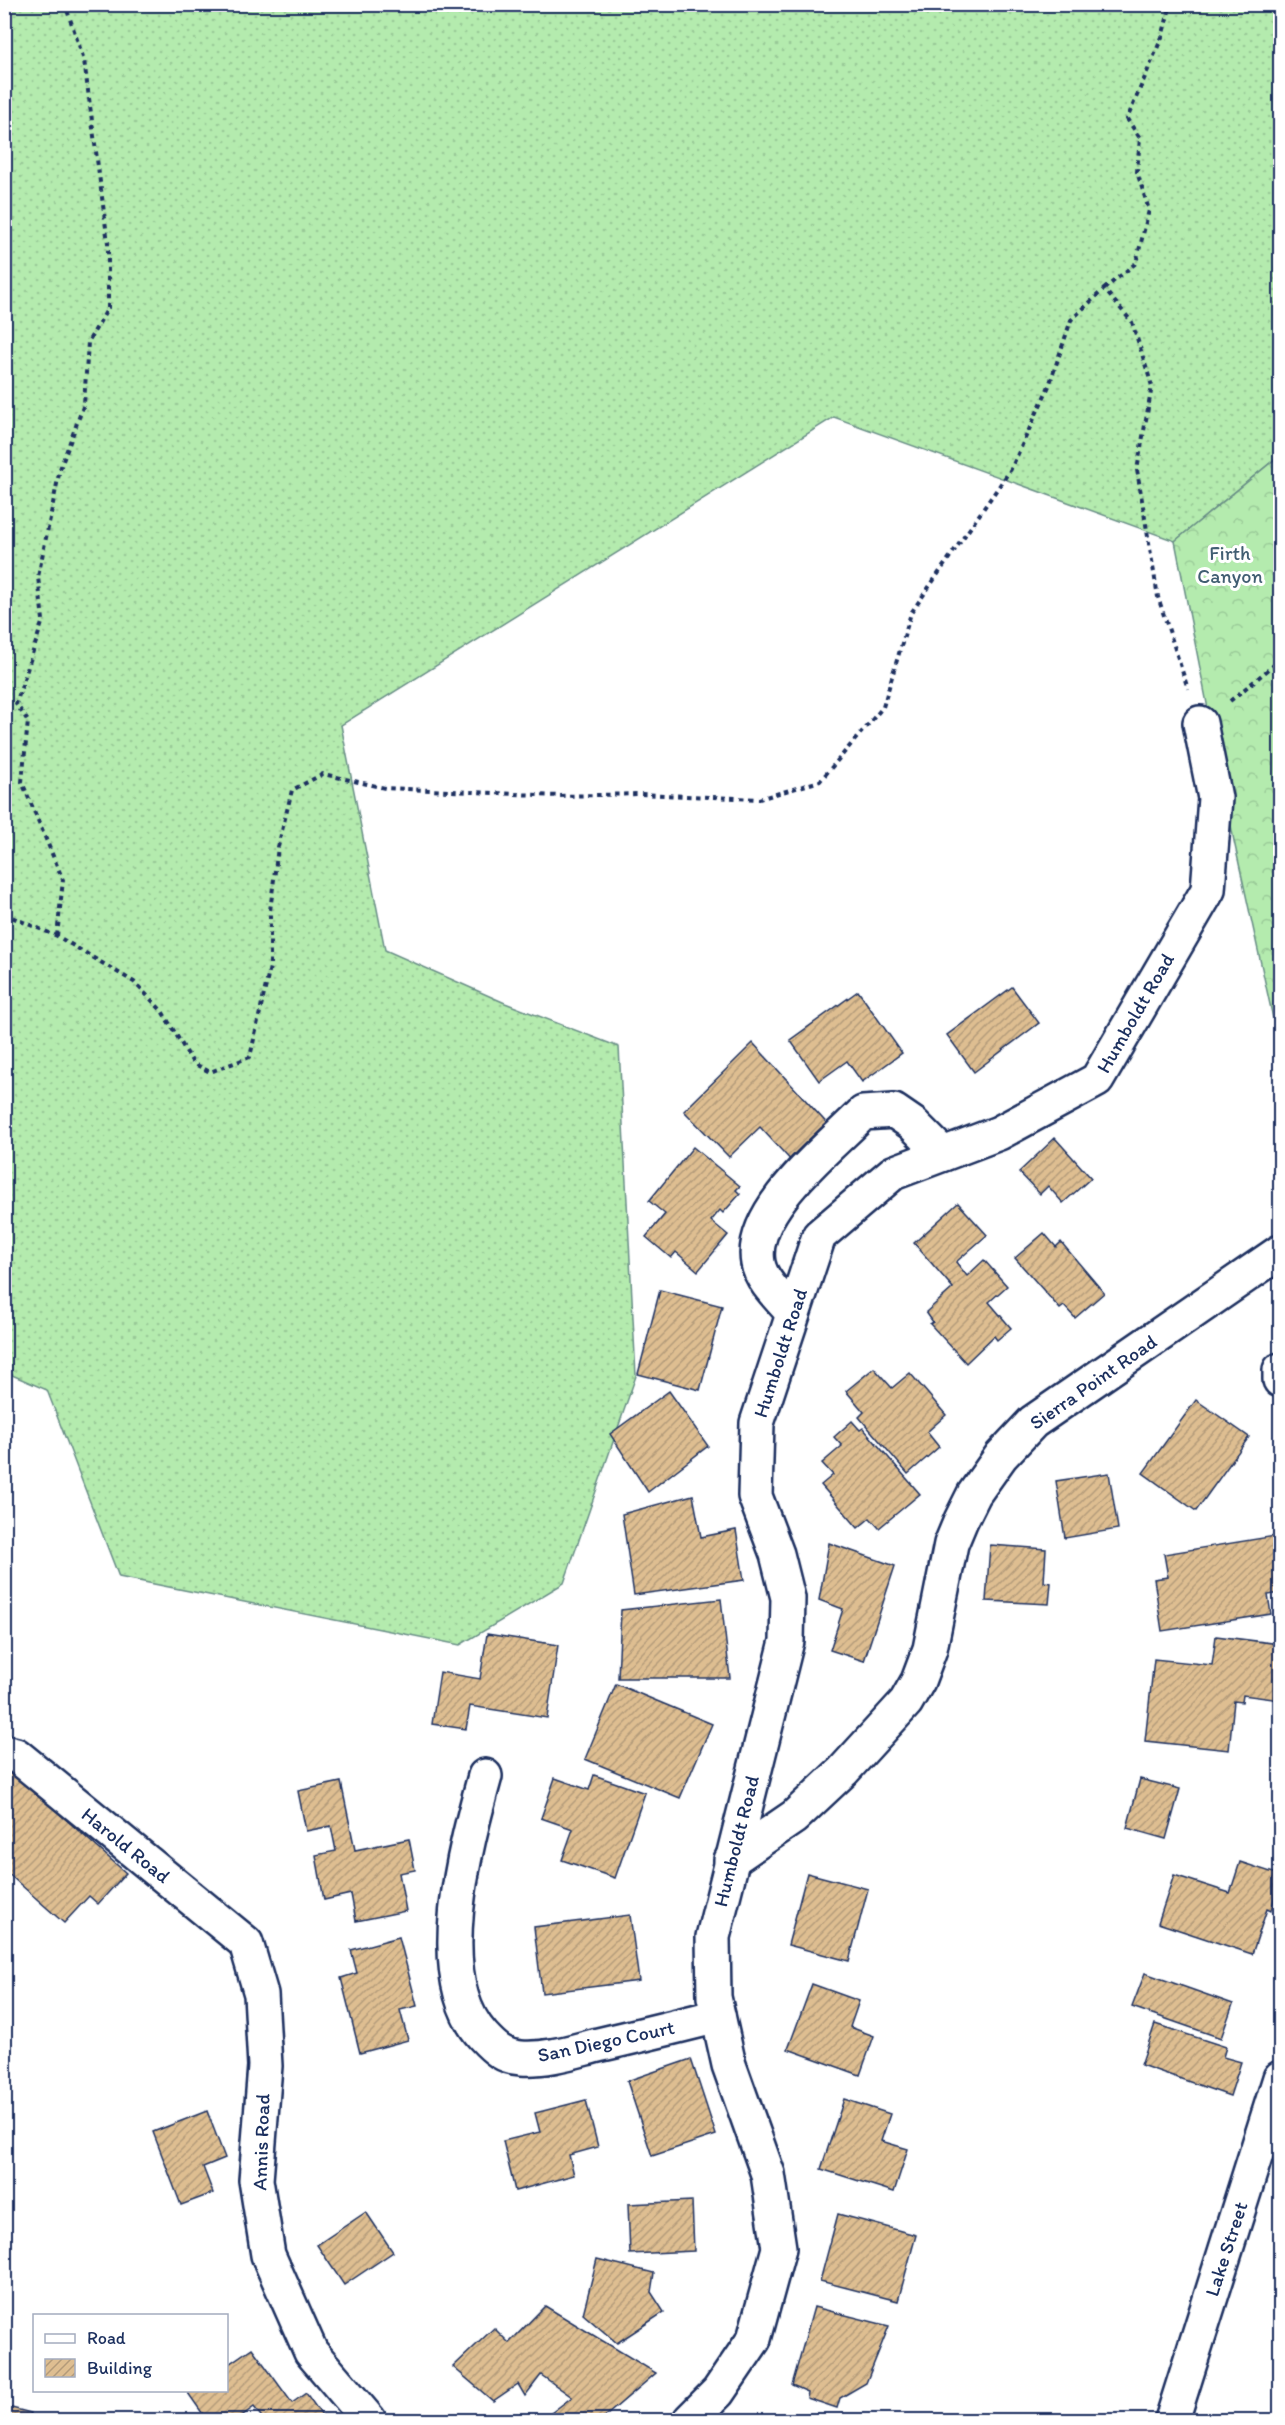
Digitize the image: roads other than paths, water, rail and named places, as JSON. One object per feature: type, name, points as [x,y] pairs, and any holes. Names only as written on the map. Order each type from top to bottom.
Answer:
[{"type":"street","name":"Humboldt Road","points":[[690,2421],[718,2392],[754,2339],[779,2248],[768,2174],[729,2065],[718,2016],[714,1997],[712,1937],[787,1641],[788,1598],[777,1554],[755,1496],[757,1423],[819,1236],[893,1173],[999,1132],[1097,1080],[1208,890],[1215,798],[1200,723]]},
{"type":"street","points":[[792,1312],[772,1289],[758,1264],[757,1238],[777,1200],[863,1113],[894,1111],[913,1124],[943,1154]]},
{"type":"street","name":"Sierra Point Road","points":[[731,1860],[794,1817],[843,1771],[906,1702],[918,1681],[930,1649],[951,1544],[974,1494],[1001,1456],[1033,1422],[1281,1252]]},
{"type":"street","points":[[1281,1370],[1281,1380]]},
{"type":"street","name":"Harold Road","points":[[4,1752],[16,1755],[246,1943]]},
{"type":"street","name":"San Diego Court","points":[[485,1776],[467,1840],[456,1906],[456,1945],[458,1984],[466,2007],[476,2029],[498,2053],[522,2058],[557,2055],[718,2016]]},
{"type":"street","name":"Annis Road","points":[[246,1943],[261,1994],[265,2066],[256,2180],[268,2255],[311,2352],[369,2421]]},
{"type":"street","name":"Lake Street","points":[[1172,2421],[1281,2078]]},
{"type":"park label","name":"Firth Canyon","points":[[1230,564]]}]
